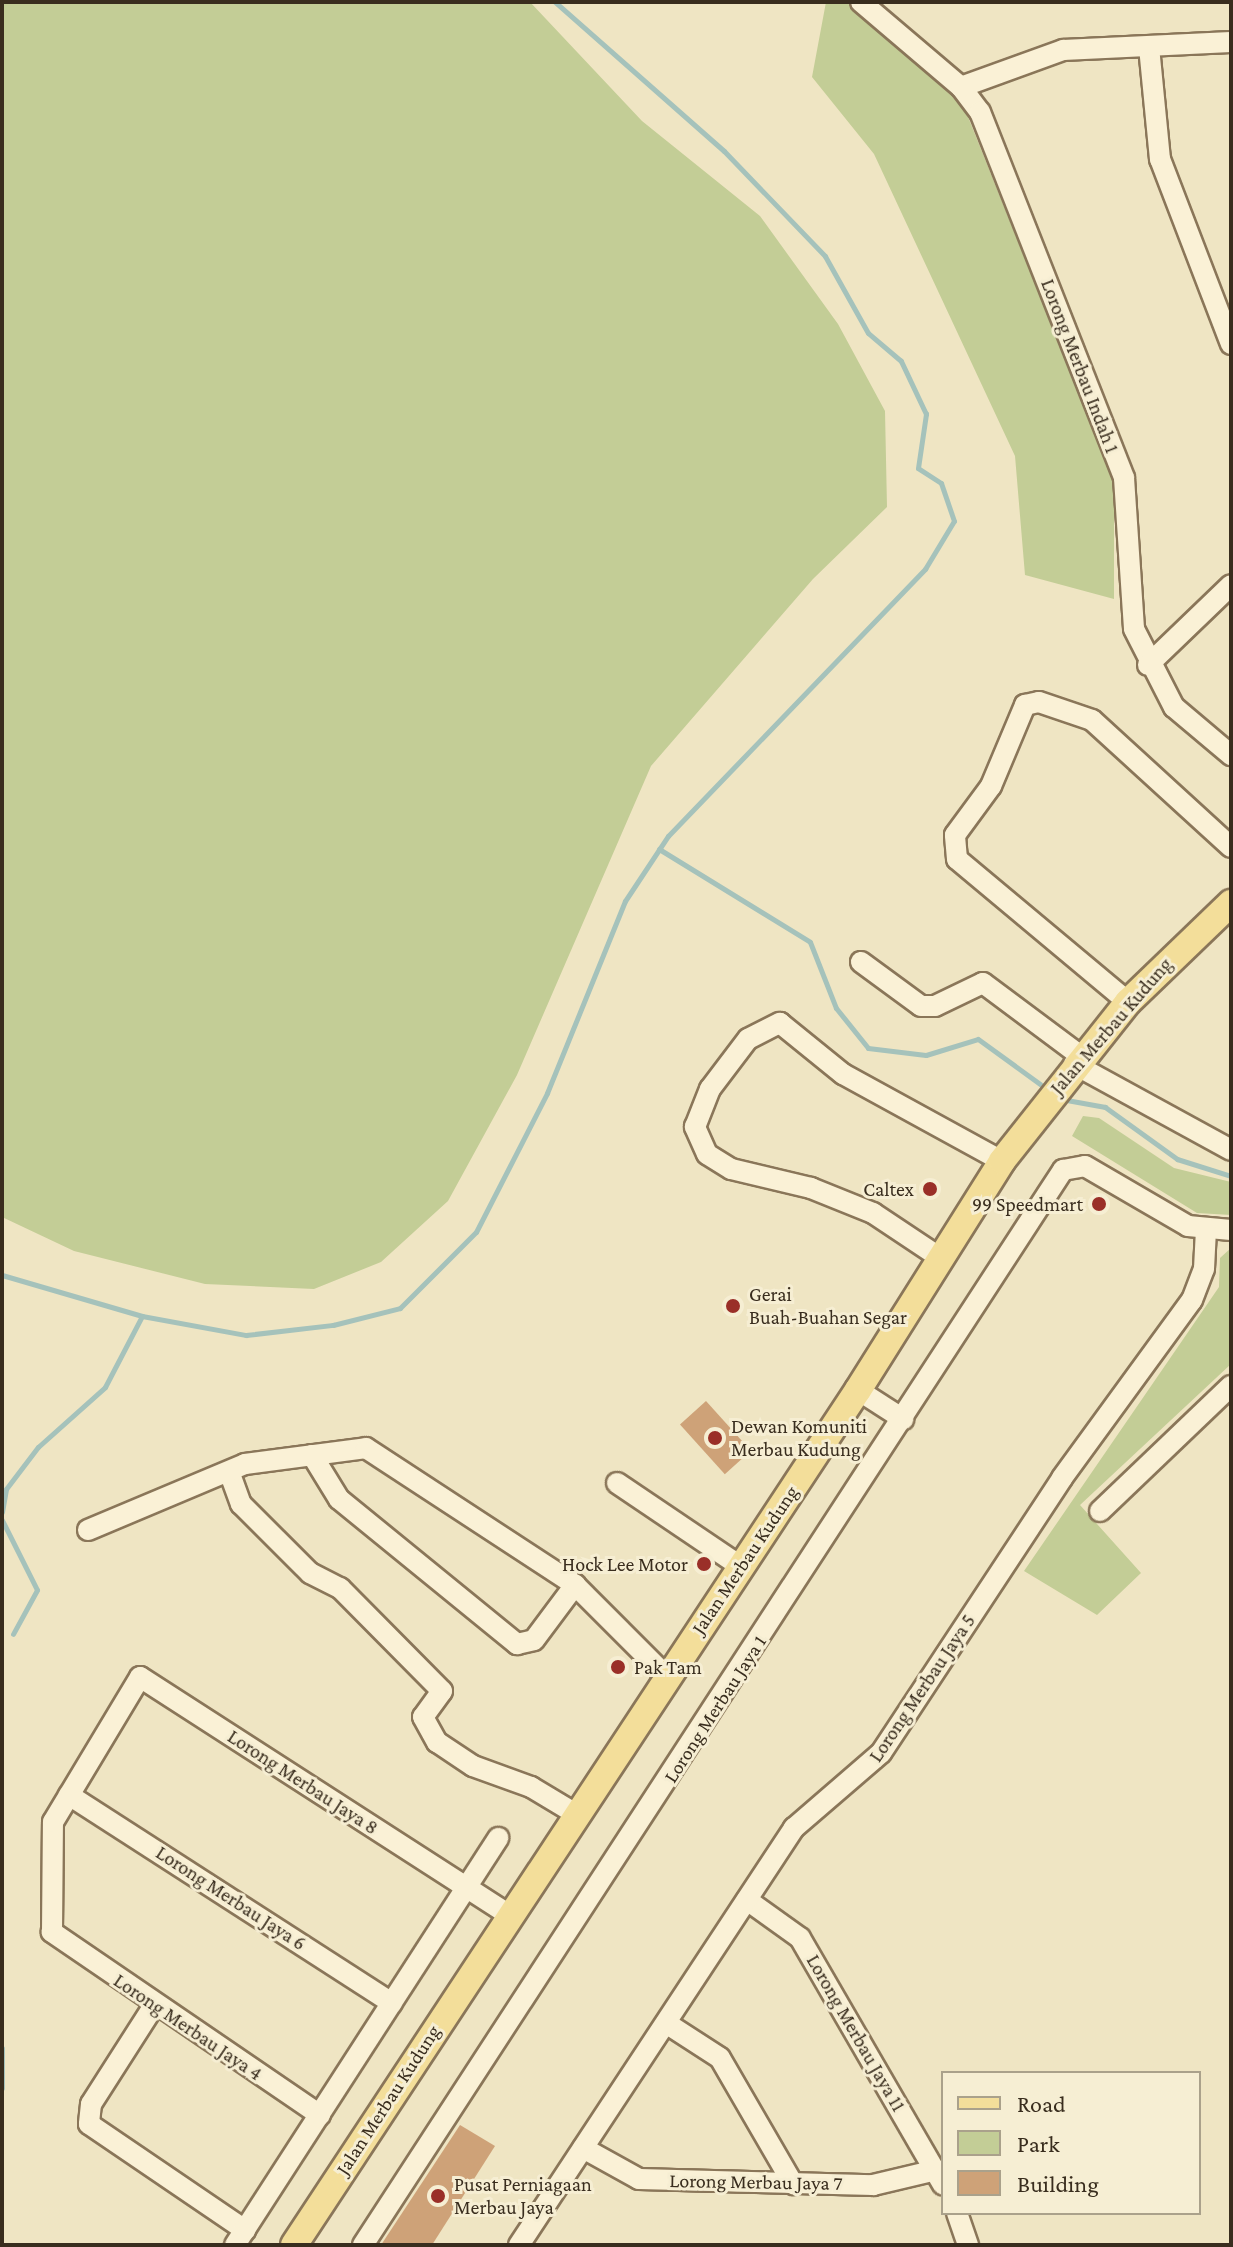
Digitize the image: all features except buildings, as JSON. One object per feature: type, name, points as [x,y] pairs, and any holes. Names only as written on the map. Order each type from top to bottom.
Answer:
[{"type":"main road","name":"Jalan Merbau Kudung","points":[[294,2245],[508,1914],[858,1390],[1002,1161],[1078,1060],[1128,1002],[1231,903]]},
{"type":"street","name":"Lorong Merbau Indah 1","points":[[861,2],[961,87],[980,112],[1124,478],[1128,602],[1148,665],[1174,707],[1231,755]]},
{"type":"street","points":[[961,87],[1063,50],[1231,42]]},
{"type":"street","points":[[1149,47],[1160,159],[1231,344]]},
{"type":"street","points":[[1148,665],[1231,585]]},
{"type":"street","points":[[1128,1002],[957,859],[955,835],[991,786],[1025,705],[1039,702],[1092,720],[1231,847]]},
{"type":"street","points":[[861,962],[921,1006],[935,1006],[983,983],[1078,1060],[1231,1150]]},
{"type":"street","points":[[942,1259],[873,1213],[811,1188],[731,1169],[707,1154],[695,1127],[710,1089],[748,1039],[780,1023],[843,1074],[1002,1161]]},
{"type":"street","name":"Lorong Merbau Jaya 1","points":[[363,2245],[1063,1170],[1085,1166],[1188,1226],[1206,1229]]},
{"type":"street","points":[[1206,1229],[1231,1230]]},
{"type":"street","name":"Lorong Merbau Jaya 5","points":[[519,2245],[794,1828],[881,1753],[1062,1478],[1192,1300],[1204,1269],[1206,1229]]},
{"type":"street","points":[[1100,1511],[1231,1386]]},
{"type":"street","points":[[858,1390],[903,1419]]},
{"type":"street","points":[[88,1530],[230,1474],[245,1464],[357,1447],[377,1452],[575,1585],[667,1677]]},
{"type":"street","points":[[312,1455],[339,1499],[517,1644],[534,1640],[575,1585]]},
{"type":"street","points":[[230,1474],[241,1504],[310,1573],[340,1588],[442,1691],[423,1717],[437,1742],[493,1777],[531,1787],[576,1814]]},
{"type":"street","points":[[617,1483],[740,1566]]},
{"type":"street","name":"Lorong Merbau Jaya 8","points":[[69,1795],[140,1677],[508,1914]]},
{"type":"street","name":"Lorong Merbau Jaya 4","points":[[69,1795],[51,1836],[49,1923],[57,1939],[320,2115]]},
{"type":"street","name":"Lorong Merbau Jaya 6","points":[[69,1795],[392,2003]]},
{"type":"street","points":[[155,2004],[91,2104],[89,2124],[240,2238],[498,1838]]},
{"type":"street","name":"Lorong Merbau Jaya 11","points":[[747,1900],[800,1938],[939,2178]]},
{"type":"street","points":[[666,2023],[720,2058],[793,2184]]},
{"type":"street","name":"Lorong Merbau Jaya 7","points":[[583,2148],[639,2179],[873,2185],[939,2178]]},
{"type":"street","points":[[958,2215],[968,2245]]},
{"type":"green space","points":[[2,2],[530,2],[642,121],[760,216],[838,324],[885,411],[887,507],[813,579],[651,766],[517,1075],[448,1201],[381,1262],[314,1289],[205,1284],[74,1251],[2,1217]]},
{"type":"green space","points":[[826,2],[850,2],[962,102],[1114,480],[1114,599],[1025,575],[1015,456],[874,154],[812,77]]},
{"type":"green space","points":[[1083,1116],[1099,1118],[1174,1168],[1231,1182],[1231,1215],[1197,1213],[1072,1136]]},
{"type":"green space","points":[[1231,1248],[1231,1364],[1080,1505],[1141,1573],[1097,1615],[1024,1571],[1219,1287],[1220,1258]]},
{"type":"waterway","points":[[2,1275],[142,1316],[246,1335],[333,1325],[400,1308],[476,1232],[547,1093],[625,901],[668,836],[925,569],[954,521],[941,483],[918,468],[926,414],[901,361],[868,333],[825,256],[724,151],[555,2]]},
{"type":"waterway","points":[[659,849],[810,942],[836,1008],[868,1048],[926,1055],[978,1039],[1040,1084]]},
{"type":"waterway","points":[[1061,1099],[1105,1107],[1177,1159],[1231,1176]]},
{"type":"waterway","points":[[2,1512],[6,1489],[38,1447],[105,1387],[142,1316]]},
{"type":"waterway","points":[[2,1520],[37,1590],[13,1634]]},
{"type":"waterway","points":[[2,2048],[2,2088]]},
{"type":"place","name":"Caltex","points":[[930,1189]]},
{"type":"place","name":"99 Speedmart","points":[[1099,1204]]},
{"type":"place","name":"Gerai Buah-Buahan Segar","points":[[733,1306]]},
{"type":"place","name":"Dewan Komuniti Merbau Kudung","points":[[715,1438]]},
{"type":"place","name":"Hock Lee Motor","points":[[704,1564]]},
{"type":"place","name":"Pak Tam","points":[[618,1667]]},
{"type":"place","name":"Pusat Perniagaan Merbau Jaya","points":[[438,2196]]}]
